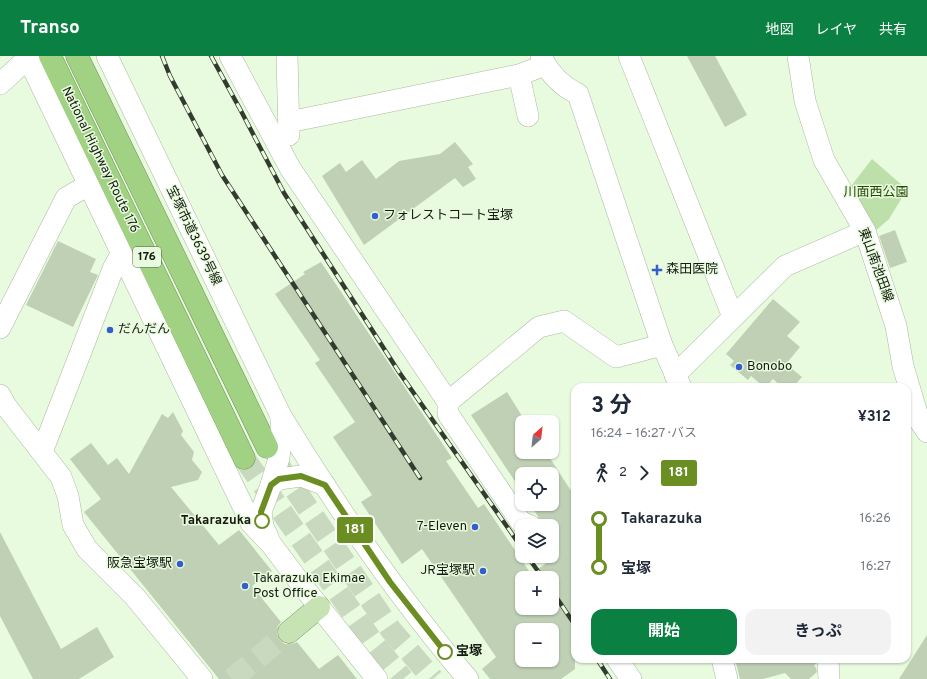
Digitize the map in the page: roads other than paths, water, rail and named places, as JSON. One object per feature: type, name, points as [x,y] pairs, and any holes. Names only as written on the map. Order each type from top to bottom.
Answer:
[{"type":"highway","name":"National Highway Route 176","points":[[50,56],[244,458]]},
{"type":"highway","name":"National Highway Route 176","points":[[77,56],[267,447]]},
{"type":"main road","points":[[289,632],[319,607]]},
{"type":"street","name":"宝塚市道3639号線","points":[[107,56],[280,416],[390,582],[435,641],[468,679]]},
{"type":"street","points":[[230,56],[290,168],[448,402],[448,414],[519,519]]},
{"type":"street","points":[[287,56],[290,168]]},
{"type":"street","points":[[629,56],[733,317]]},
{"type":"street","name":"東山南池田線","points":[[798,56],[805,100],[824,160],[865,231],[896,326],[903,366],[908,383]]},
{"type":"street","points":[[3,74],[27,57],[251,523],[271,544],[377,679]]},
{"type":"street","points":[[288,122],[519,74],[543,61],[555,78],[568,89],[578,94],[662,345],[678,381],[733,317],[785,266],[865,231]]},
{"type":"street","points":[[519,74],[528,116]]},
{"type":"street","points":[[0,328],[66,198],[88,184]]},
{"type":"street","points":[[42,452],[113,268],[121,254]]},
{"type":"street","points":[[448,402],[539,328],[564,320],[616,357],[662,345]]},
{"type":"street","name":"東山南池田線","points":[[911,393],[919,420],[927,432]]},
{"type":"street","points":[[2,405],[61,477],[68,496],[73,525],[87,549],[135,597],[202,679]]},
{"type":"street","points":[[271,544],[263,527],[261,512],[279,458],[281,440],[280,416]]},
{"type":"street","points":[[271,485],[279,479],[301,476],[325,485]]},
{"type":"street","points":[[620,663],[631,679]]},
{"type":"street","points":[[723,663],[727,679]]},
{"type":"street","points":[[828,663],[829,679]]},
{"type":"tunnel","points":[[244,458],[375,645],[403,679]]},
{"type":"tunnel","points":[[277,463],[391,630],[433,679]]},
{"type":"tunnel","points":[[232,679],[289,632]]},
{"type":"railway","points":[[162,56],[170,76],[222,175],[420,478]]},
{"type":"railway","points":[[211,56],[284,193],[399,372],[515,538]]},
{"type":"railway","points":[[532,563],[538,571]]},
{"type":"railway","points":[[559,601],[571,619]]},
{"type":"railway","points":[[600,663],[610,679]]},
{"type":"place","name":"フォレストコート宝塚","points":[[375,216]]},
{"type":"place","name":"森田医院","points":[[657,270]]},
{"type":"place","name":"だんだん","points":[[110,330]]},
{"type":"place","name":"Bonobo","points":[[739,367]]},
{"type":"place","name":"Takarazuka","points":[[262,521]]},
{"type":"place","name":"7-Eleven","points":[[475,527]]},
{"type":"place","name":"阪急宝塚駅","points":[[180,564]]},
{"type":"place","name":"JR宝塚駅","points":[[483,571]]},
{"type":"place","name":"Takarazuka Ekimae Post Office","points":[[245,586]]},
{"type":"place","name":"宝塚","points":[[445,652]]},
{"type":"park label","name":"川面西公園","points":[[876,193]]}]
